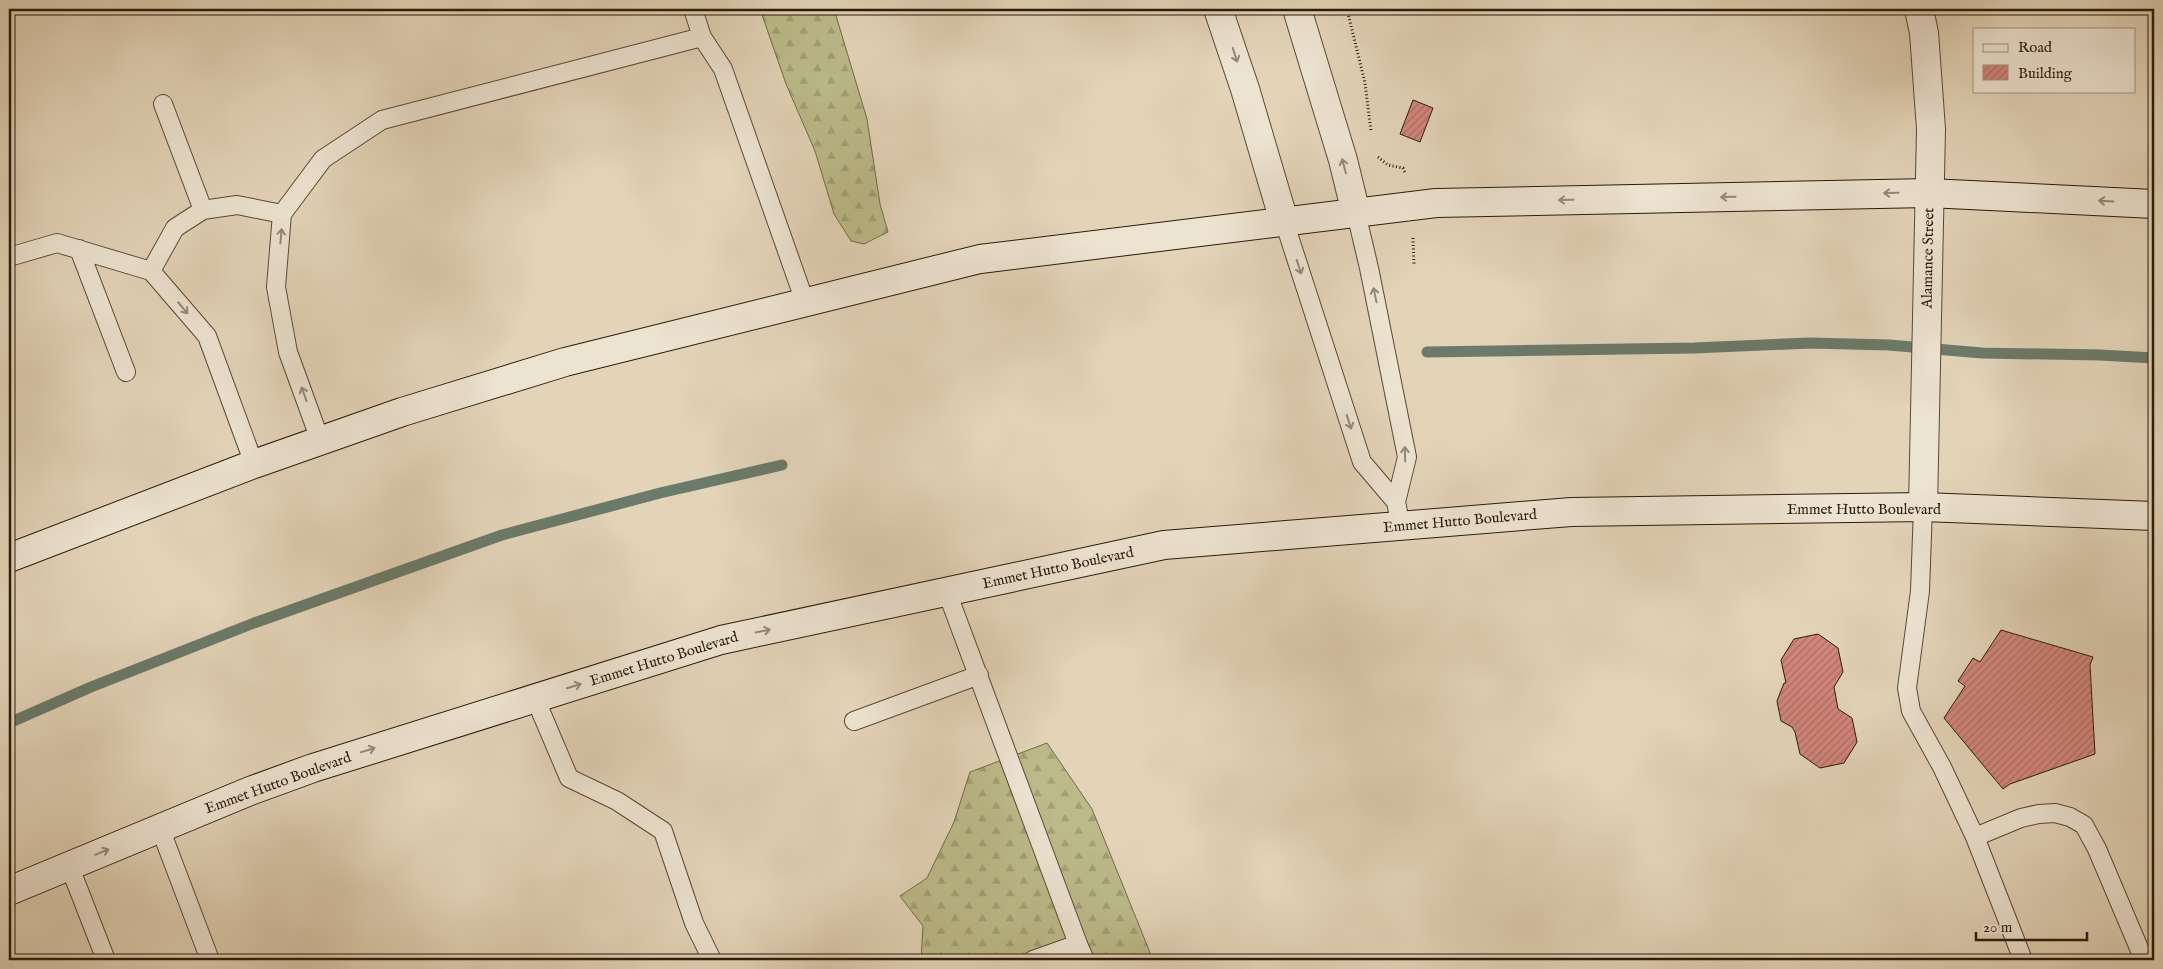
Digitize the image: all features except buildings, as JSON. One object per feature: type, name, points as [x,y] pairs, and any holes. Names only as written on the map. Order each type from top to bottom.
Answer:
[{"type":"street","points":[[1218,9],[1245,89],[1284,221]]},
{"type":"street","points":[[1297,9],[1343,160],[1356,213]]},
{"type":"street","name":"Alamance Street","points":[[1918,9],[1924,32],[1931,129],[1923,507]]},
{"type":"street","points":[[9,558],[254,464],[402,412],[565,362],[980,259],[1436,203],[1929,193],[2154,204]]},
{"type":"street","name":"Emmet Hutto Boulevard","points":[[9,890],[250,790],[313,768],[721,640],[1164,545],[1398,514],[1923,507],[2154,516]]},
{"type":"lane","points":[[692,9],[702,37],[723,69],[805,302]]},
{"type":"lane","points":[[320,440],[288,352],[276,288],[282,214],[323,159],[382,120],[702,37]]},
{"type":"lane","points":[[163,104],[203,210]]},
{"type":"lane","points":[[151,271],[175,228],[203,210],[237,205],[282,214]]},
{"type":"lane","points":[[1356,213],[1373,287],[1407,457],[1398,514]]},
{"type":"lane","points":[[1284,221],[1362,462],[1398,514]]},
{"type":"lane","points":[[9,257],[57,243],[151,271],[207,336],[254,464]]},
{"type":"lane","points":[[79,249],[126,372]]},
{"type":"lane","points":[[1923,507],[1920,591],[1906,688],[1910,711],[1942,767],[1975,837],[2023,960]]},
{"type":"lane","points":[[947,592],[1082,952],[1033,960]]},
{"type":"lane","points":[[854,721],[979,675]]},
{"type":"lane","points":[[535,698],[569,778],[618,801],[663,831],[694,923],[712,960]]},
{"type":"lane","points":[[1975,837],[2021,818],[2055,812],[2070,817],[2084,825],[2097,849],[2144,960]]},
{"type":"lane","points":[[160,828],[210,960]]},
{"type":"lane","points":[[69,865],[106,960]]},
{"type":"path","points":[[1347,9],[1365,83],[1371,135]]},
{"type":"path","points":[[1377,155],[1388,165],[1402,168],[1406,176],[1400,177]]},
{"type":"path","points":[[1413,236],[1414,265]]},
{"type":"green space","points":[[760,9],[834,9],[867,119],[880,204],[888,232],[864,244],[851,241],[834,214],[815,151],[786,84]]},
{"type":"green space","points":[[1047,743],[1092,809],[1153,960],[921,960],[923,926],[900,896],[927,878],[954,822],[970,772]]},
{"type":"waterway","points":[[1427,352],[1694,348],[1810,343],[1889,345],[1982,353],[2154,358]]},
{"type":"waterway","points":[[9,723],[91,687],[254,623],[502,535],[660,493],[782,465]]}]
